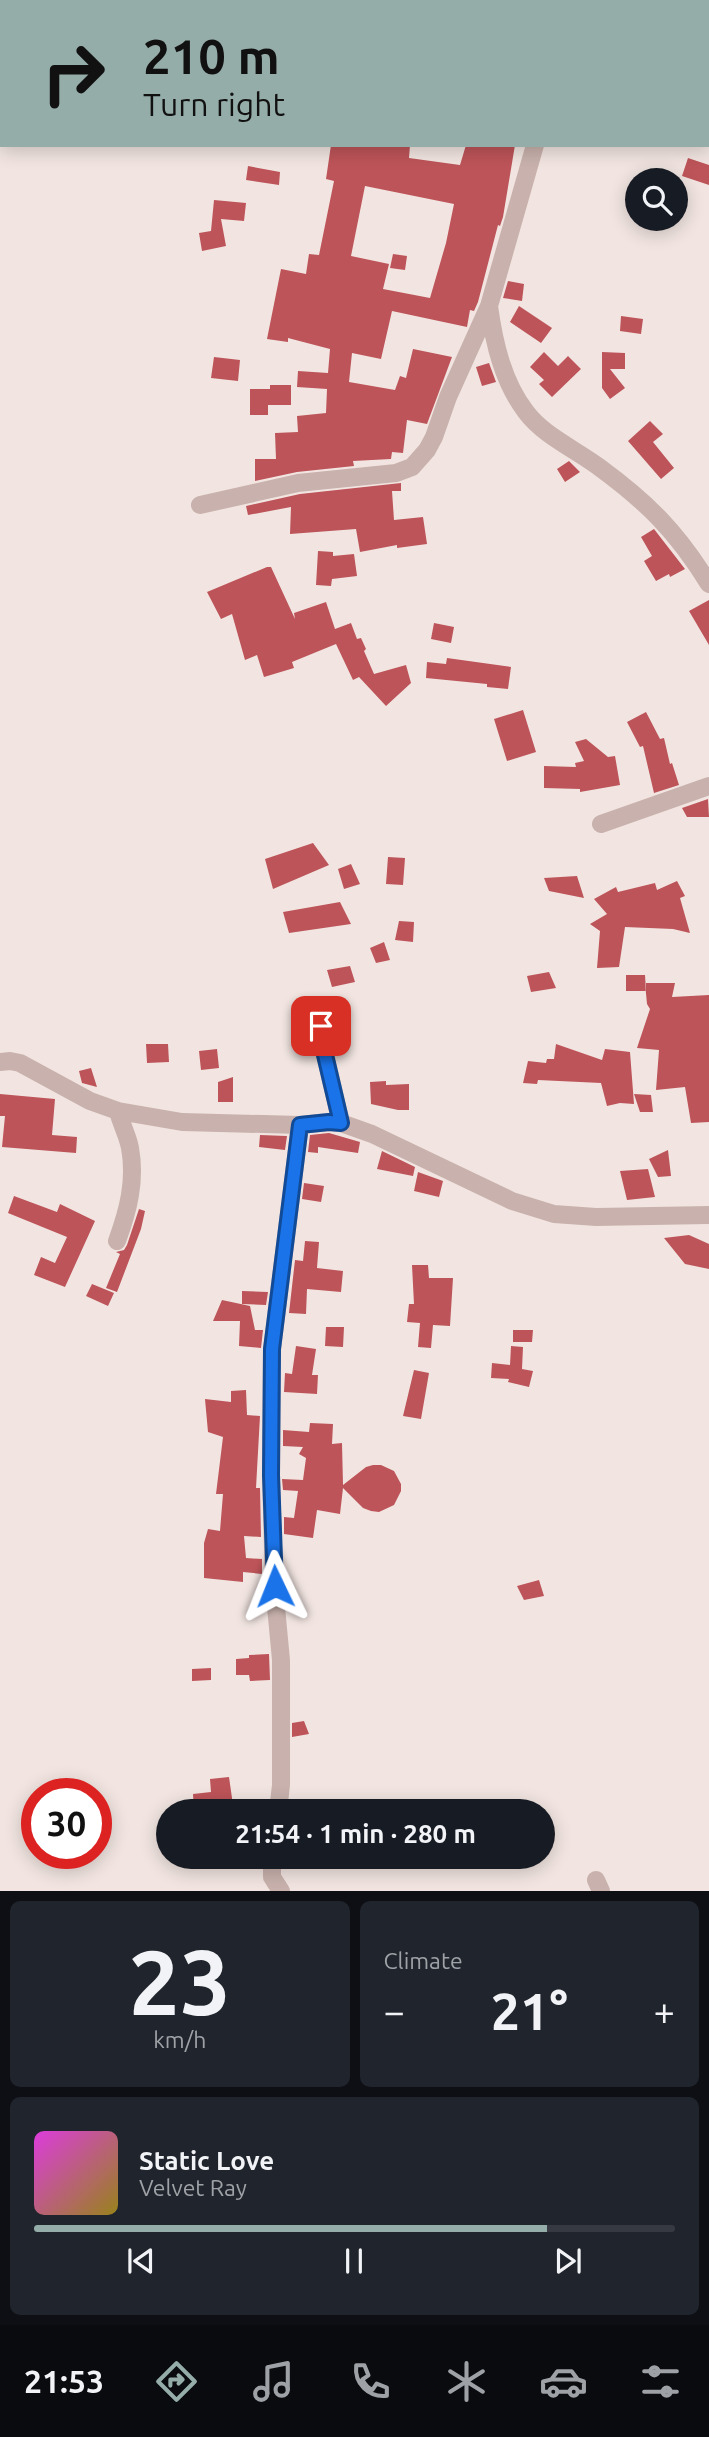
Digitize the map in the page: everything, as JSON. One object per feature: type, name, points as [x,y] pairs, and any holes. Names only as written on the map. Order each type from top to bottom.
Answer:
[{"type":"street","points":[[200,505],[298,483],[396,473],[412,467],[434,437],[448,397],[489,306],[535,147]]},
{"type":"street","points":[[489,306],[500,359],[515,396],[527,414],[598,466],[649,508],[682,542],[709,584]]},
{"type":"street","points":[[601,824],[709,786]]},
{"type":"street","points":[[335,1011],[323,1023],[320,1032],[341,1123]]},
{"type":"street","points":[[0,1062],[20,1063],[90,1101],[118,1111],[182,1122],[300,1125],[341,1123],[372,1134],[512,1201],[541,1210],[596,1217],[709,1215]]},
{"type":"street","points":[[117,1241],[128,1211],[131,1186],[130,1148],[118,1111]]},
{"type":"street","points":[[279,1799],[281,1660],[271,1475],[272,1349],[300,1125]]},
{"type":"street","points":[[272,1869],[272,1877],[281,1891]]},
{"type":"building","points":[[331,147],[410,147],[409,158],[460,165],[465,147],[515,147],[503,217],[500,226],[498,225],[478,302],[474,311],[470,310],[467,327],[392,311],[381,359],[352,353],[349,382],[395,390],[400,376],[406,378],[413,349],[452,357],[427,424],[407,420],[403,453],[392,452],[391,459],[353,461],[354,466],[297,472],[255,481],[255,459],[276,459],[275,433],[298,432],[297,416],[326,413],[327,389],[297,387],[298,371],[328,373],[330,349],[288,338],[288,342],[267,339],[281,269],[306,274],[309,254],[319,255],[334,181],[326,179]],"holes":[[[365,186],[454,204],[430,298],[383,289],[389,264],[351,256]]]},
{"type":"building","points":[[688,158],[709,165],[709,185],[688,178],[688,168],[685,168]]},
{"type":"building","points":[[248,166],[280,172],[279,185],[246,180]]},
{"type":"building","points":[[214,200],[246,203],[244,221],[221,219],[226,246],[202,251],[199,233],[211,231]]},
{"type":"building","points":[[393,254],[407,256],[405,270],[390,268]]},
{"type":"building","points":[[508,281],[524,284],[522,301],[503,298]]},
{"type":"building","points":[[519,306],[552,328],[541,343],[510,322]]},
{"type":"building","points":[[621,316],[643,319],[641,334],[620,331]]},
{"type":"building","points":[[544,352],[558,366],[568,356],[581,369],[552,397],[539,384],[544,380],[530,367]]},
{"type":"building","points":[[602,352],[625,353],[625,369],[610,369],[625,388],[610,399],[602,388]]},
{"type":"building","points":[[214,357],[240,360],[238,381],[211,378]]},
{"type":"building","points":[[489,363],[496,382],[482,386],[476,367]]},
{"type":"building","points":[[270,385],[291,385],[291,405],[268,405],[268,415],[250,415],[250,389],[270,389]]},
{"type":"building","points":[[650,421],[663,434],[653,442],[674,468],[661,479],[628,441]]},
{"type":"building","points":[[569,461],[580,472],[565,482],[557,469]]},
{"type":"building","points":[[401,483],[401,491],[392,491],[394,520],[423,517],[427,544],[397,548],[397,545],[360,552],[356,529],[290,534],[291,507],[248,515],[246,506],[300,494]]},
{"type":"building","points":[[654,529],[685,569],[656,581],[644,561],[652,556],[641,537]]},
{"type":"building","points":[[318,551],[333,552],[333,556],[354,554],[357,576],[332,579],[331,586],[316,585]]},
{"type":"building","points":[[271,567],[295,619],[294,613],[326,602],[335,629],[351,623],[357,639],[361,638],[374,674],[406,665],[411,683],[386,706],[359,677],[353,680],[336,644],[292,662],[294,668],[264,677],[257,655],[245,660],[232,614],[221,619],[207,592]]},
{"type":"building","points":[[709,600],[709,645],[689,611]]},
{"type":"building","points":[[434,623],[454,627],[451,643],[431,639]]},
{"type":"building","points":[[447,658],[511,667],[508,689],[487,687],[487,684],[426,678],[427,662],[446,664]]},
{"type":"building","points":[[523,710],[536,752],[507,761],[494,719]]},
{"type":"building","points":[[646,712],[660,739],[664,738],[670,764],[672,763],[679,785],[654,793],[643,746],[640,747],[627,722]]},
{"type":"building","points":[[586,739],[608,757],[615,756],[620,785],[580,792],[580,789],[544,788],[544,766],[576,767],[575,763],[584,761],[575,742]]},
{"type":"building","points":[[708,799],[709,817],[687,817],[682,808]]},
{"type":"building","points":[[313,843],[329,865],[273,889],[265,859]]},
{"type":"building","points":[[388,857],[405,858],[403,885],[386,884]]},
{"type":"building","points":[[351,864],[360,884],[344,889],[338,869]]},
{"type":"building","points":[[577,876],[584,898],[549,891],[544,878]]},
{"type":"building","points":[[677,881],[685,896],[680,898],[690,933],[673,929],[625,927],[619,967],[597,968],[600,931],[590,924],[607,914],[594,899],[616,887],[618,892],[655,883],[657,890]]},
{"type":"building","points":[[340,902],[351,924],[289,933],[283,912]]},
{"type":"building","points":[[399,921],[414,922],[413,942],[395,940]]},
{"type":"building","points":[[384,942],[390,960],[376,963],[370,948]]},
{"type":"building","points":[[350,966],[355,982],[332,987],[327,970]]},
{"type":"building","points":[[549,972],[556,988],[531,992],[527,976]]},
{"type":"building","points":[[626,975],[645,975],[646,991],[626,991]]},
{"type":"building","points":[[645,983],[675,983],[672,997],[709,995],[709,1122],[691,1123],[685,1087],[656,1090],[659,1050],[637,1048],[650,1009]]},
{"type":"building","points":[[146,1044],[168,1044],[169,1062],[147,1063]]},
{"type":"building","points":[[556,1044],[602,1060],[605,1049],[630,1052],[634,1104],[607,1106],[601,1083],[538,1080],[537,1084],[523,1083],[528,1061],[546,1063],[547,1059],[554,1059]]},
{"type":"building","points":[[217,1049],[219,1068],[201,1070],[199,1051]]},
{"type":"building","points":[[91,1068],[97,1087],[82,1083],[79,1071]]},
{"type":"building","points":[[233,1077],[233,1102],[218,1102],[218,1082]]},
{"type":"building","points":[[386,1081],[386,1085],[409,1084],[409,1110],[371,1104],[370,1082]]},
{"type":"building","points":[[0,1094],[55,1099],[52,1135],[77,1137],[76,1153],[2,1147],[5,1116],[0,1116]]},
{"type":"building","points":[[634,1094],[651,1095],[653,1112],[640,1112]]},
{"type":"building","points":[[329,1133],[360,1142],[358,1153],[318,1147],[318,1153],[308,1152],[310,1135]]},
{"type":"building","points":[[260,1135],[287,1136],[285,1150],[259,1147]]},
{"type":"building","points":[[668,1150],[671,1176],[658,1177],[649,1159]]},
{"type":"building","points":[[382,1151],[415,1167],[413,1176],[377,1169]]},
{"type":"building","points":[[648,1169],[655,1197],[627,1200],[620,1171]]},
{"type":"building","points":[[418,1172],[443,1181],[439,1197],[414,1191]]},
{"type":"building","points":[[304,1183],[324,1186],[321,1202],[302,1199]]},
{"type":"building","points":[[14,1196],[57,1212],[60,1204],[95,1221],[65,1287],[34,1275],[41,1257],[55,1263],[67,1237],[8,1213]]},
{"type":"building","points":[[139,1209],[145,1211],[141,1229],[117,1292],[106,1288],[120,1254],[116,1252],[124,1250],[127,1245]]},
{"type":"building","points":[[689,1235],[709,1244],[709,1269],[685,1264],[664,1238]]},
{"type":"building","points":[[305,1241],[319,1242],[317,1268],[343,1271],[341,1292],[307,1289],[306,1314],[289,1313],[295,1260],[303,1261]]},
{"type":"building","points":[[412,1265],[428,1265],[429,1278],[453,1278],[450,1326],[433,1325],[431,1348],[418,1347],[420,1323],[407,1322],[409,1304],[414,1304]]},
{"type":"building","points":[[92,1284],[114,1293],[108,1306],[86,1296]]},
{"type":"building","points":[[242,1291],[268,1292],[266,1305],[242,1304]]},
{"type":"building","points":[[222,1300],[250,1306],[255,1330],[263,1330],[261,1348],[239,1346],[240,1321],[213,1321]]},
{"type":"building","points":[[326,1327],[344,1327],[343,1347],[325,1346]]},
{"type":"building","points":[[513,1330],[533,1330],[532,1342],[513,1342]]},
{"type":"building","points":[[296,1346],[316,1349],[312,1375],[318,1375],[317,1394],[284,1392],[285,1373],[292,1374]]},
{"type":"building","points":[[511,1346],[523,1347],[522,1369],[533,1371],[529,1387],[508,1382],[509,1379],[491,1378],[492,1363],[510,1365]]},
{"type":"building","points":[[414,1370],[429,1373],[421,1419],[403,1416]]},
{"type":"building","points":[[246,1390],[247,1415],[260,1416],[256,1488],[260,1488],[261,1537],[244,1536],[246,1558],[262,1559],[262,1574],[243,1572],[243,1582],[204,1578],[204,1543],[208,1529],[220,1531],[223,1494],[216,1494],[223,1437],[208,1432],[205,1399],[231,1402],[231,1391]]},
{"type":"building","points":[[310,1423],[333,1424],[332,1444],[342,1443],[343,1485],[366,1467],[373,1465],[381,1465],[394,1471],[401,1484],[401,1491],[394,1505],[379,1512],[371,1511],[363,1508],[343,1488],[340,1514],[317,1510],[313,1538],[284,1534],[284,1517],[294,1518],[298,1491],[283,1490],[282,1479],[303,1480],[306,1458],[299,1454],[303,1447],[283,1446],[283,1430],[309,1432]]},
{"type":"building","points":[[539,1580],[544,1596],[524,1600],[517,1586]]},
{"type":"building","points":[[269,1654],[270,1680],[250,1681],[249,1675],[236,1675],[236,1659]]},
{"type":"building","points":[[211,1668],[211,1680],[192,1681],[192,1669]]},
{"type":"building","points":[[304,1721],[309,1734],[292,1737],[292,1723]]},
{"type":"building","points":[[229,1777],[232,1799],[193,1799],[193,1794],[211,1792],[210,1779]]},
{"type":"route","points":[[275,1586],[271,1475],[272,1349],[300,1125],[341,1123],[321,1038],[321,1026]]}]
